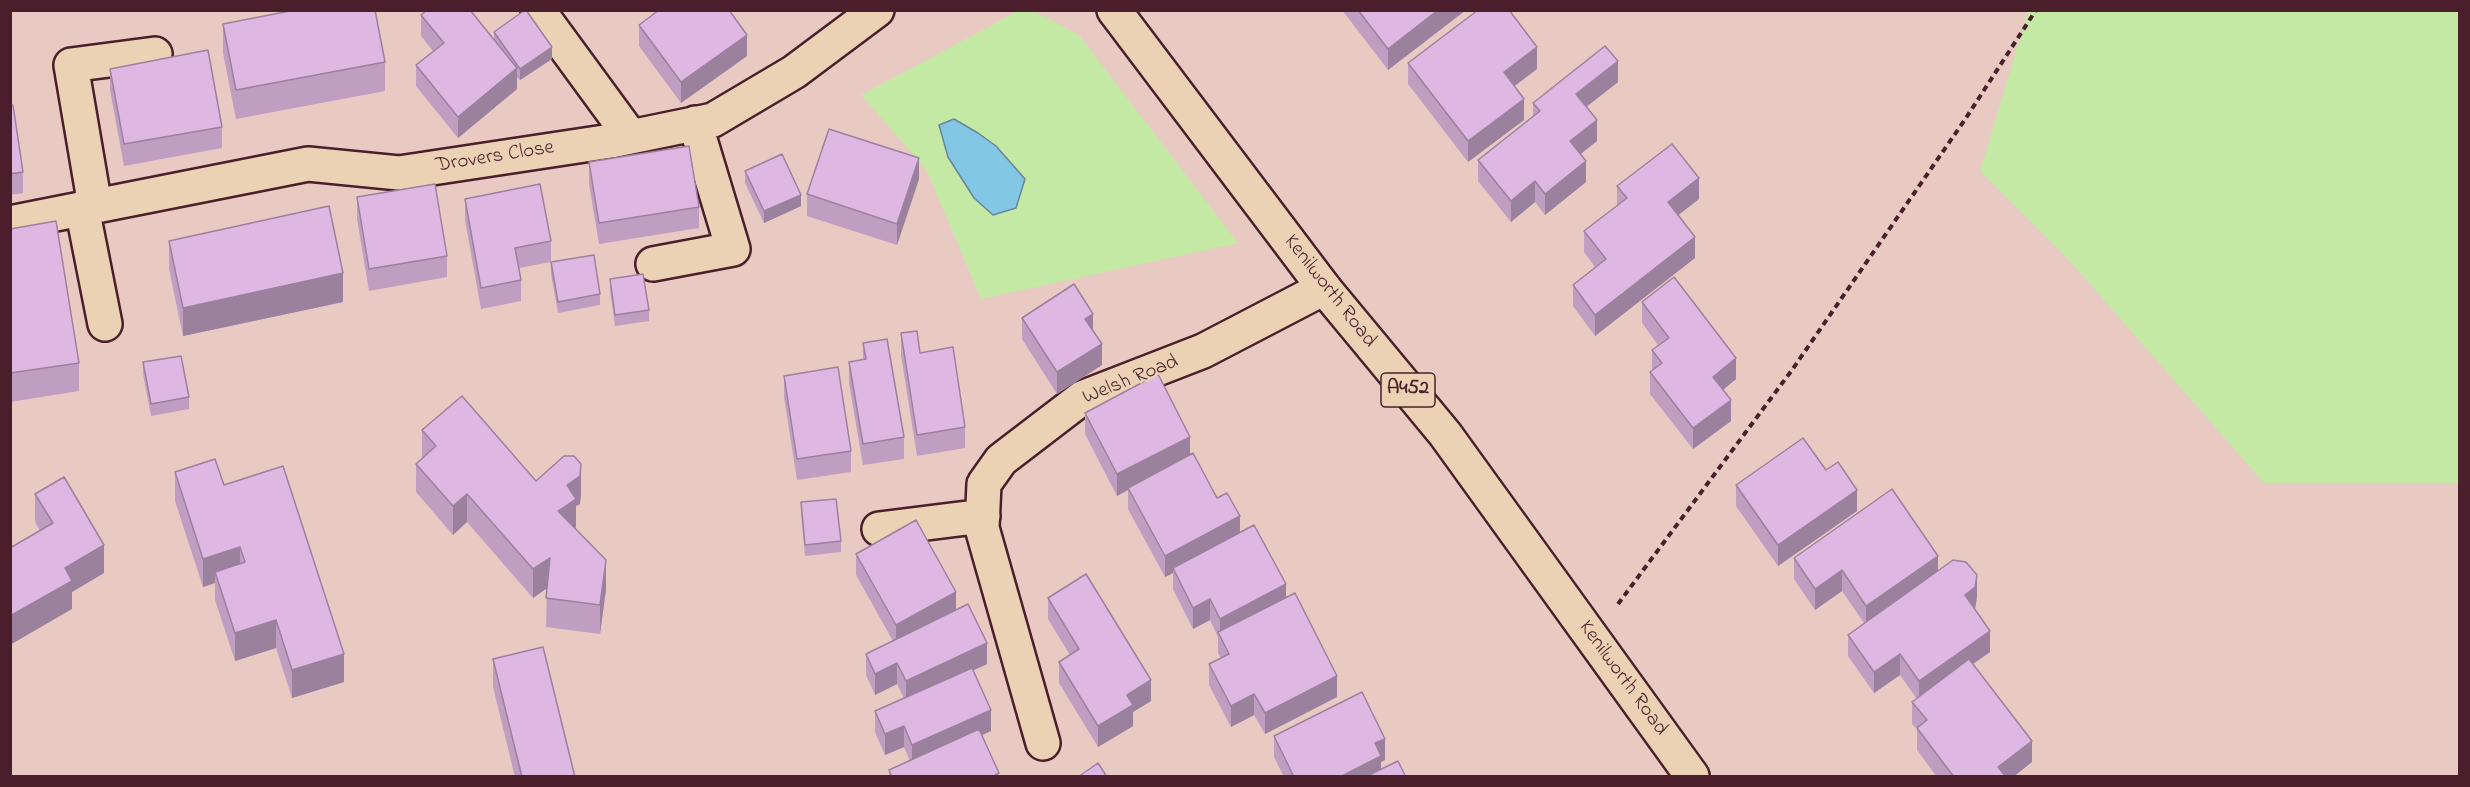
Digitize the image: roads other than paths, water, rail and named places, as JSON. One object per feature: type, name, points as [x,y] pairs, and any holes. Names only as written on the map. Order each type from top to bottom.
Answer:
[{"type":"main road","points":[[538,10],[631,137]]},
{"type":"main road","name":"Drovers Close","points":[[10,223],[308,164],[399,173],[631,137],[713,120],[794,72],[877,10]]},
{"type":"main road","name":"Kenilworth Road","points":[[1114,10],[1324,288],[1445,434],[1692,777]]},
{"type":"main road","points":[[105,324],[71,65],[155,54]]},
{"type":"main road","points":[[653,264],[732,249],[695,123]]},
{"type":"main road","name":"Welsh Road","points":[[1043,743],[982,528],[984,484],[1001,460],[1082,398],[1203,351],[1324,288]]},
{"type":"main road","points":[[879,529],[983,516]]},
{"type":"water","points":[[954,119],[996,146],[1025,179],[1016,208],[993,215],[974,198],[948,157],[939,125]]}]
